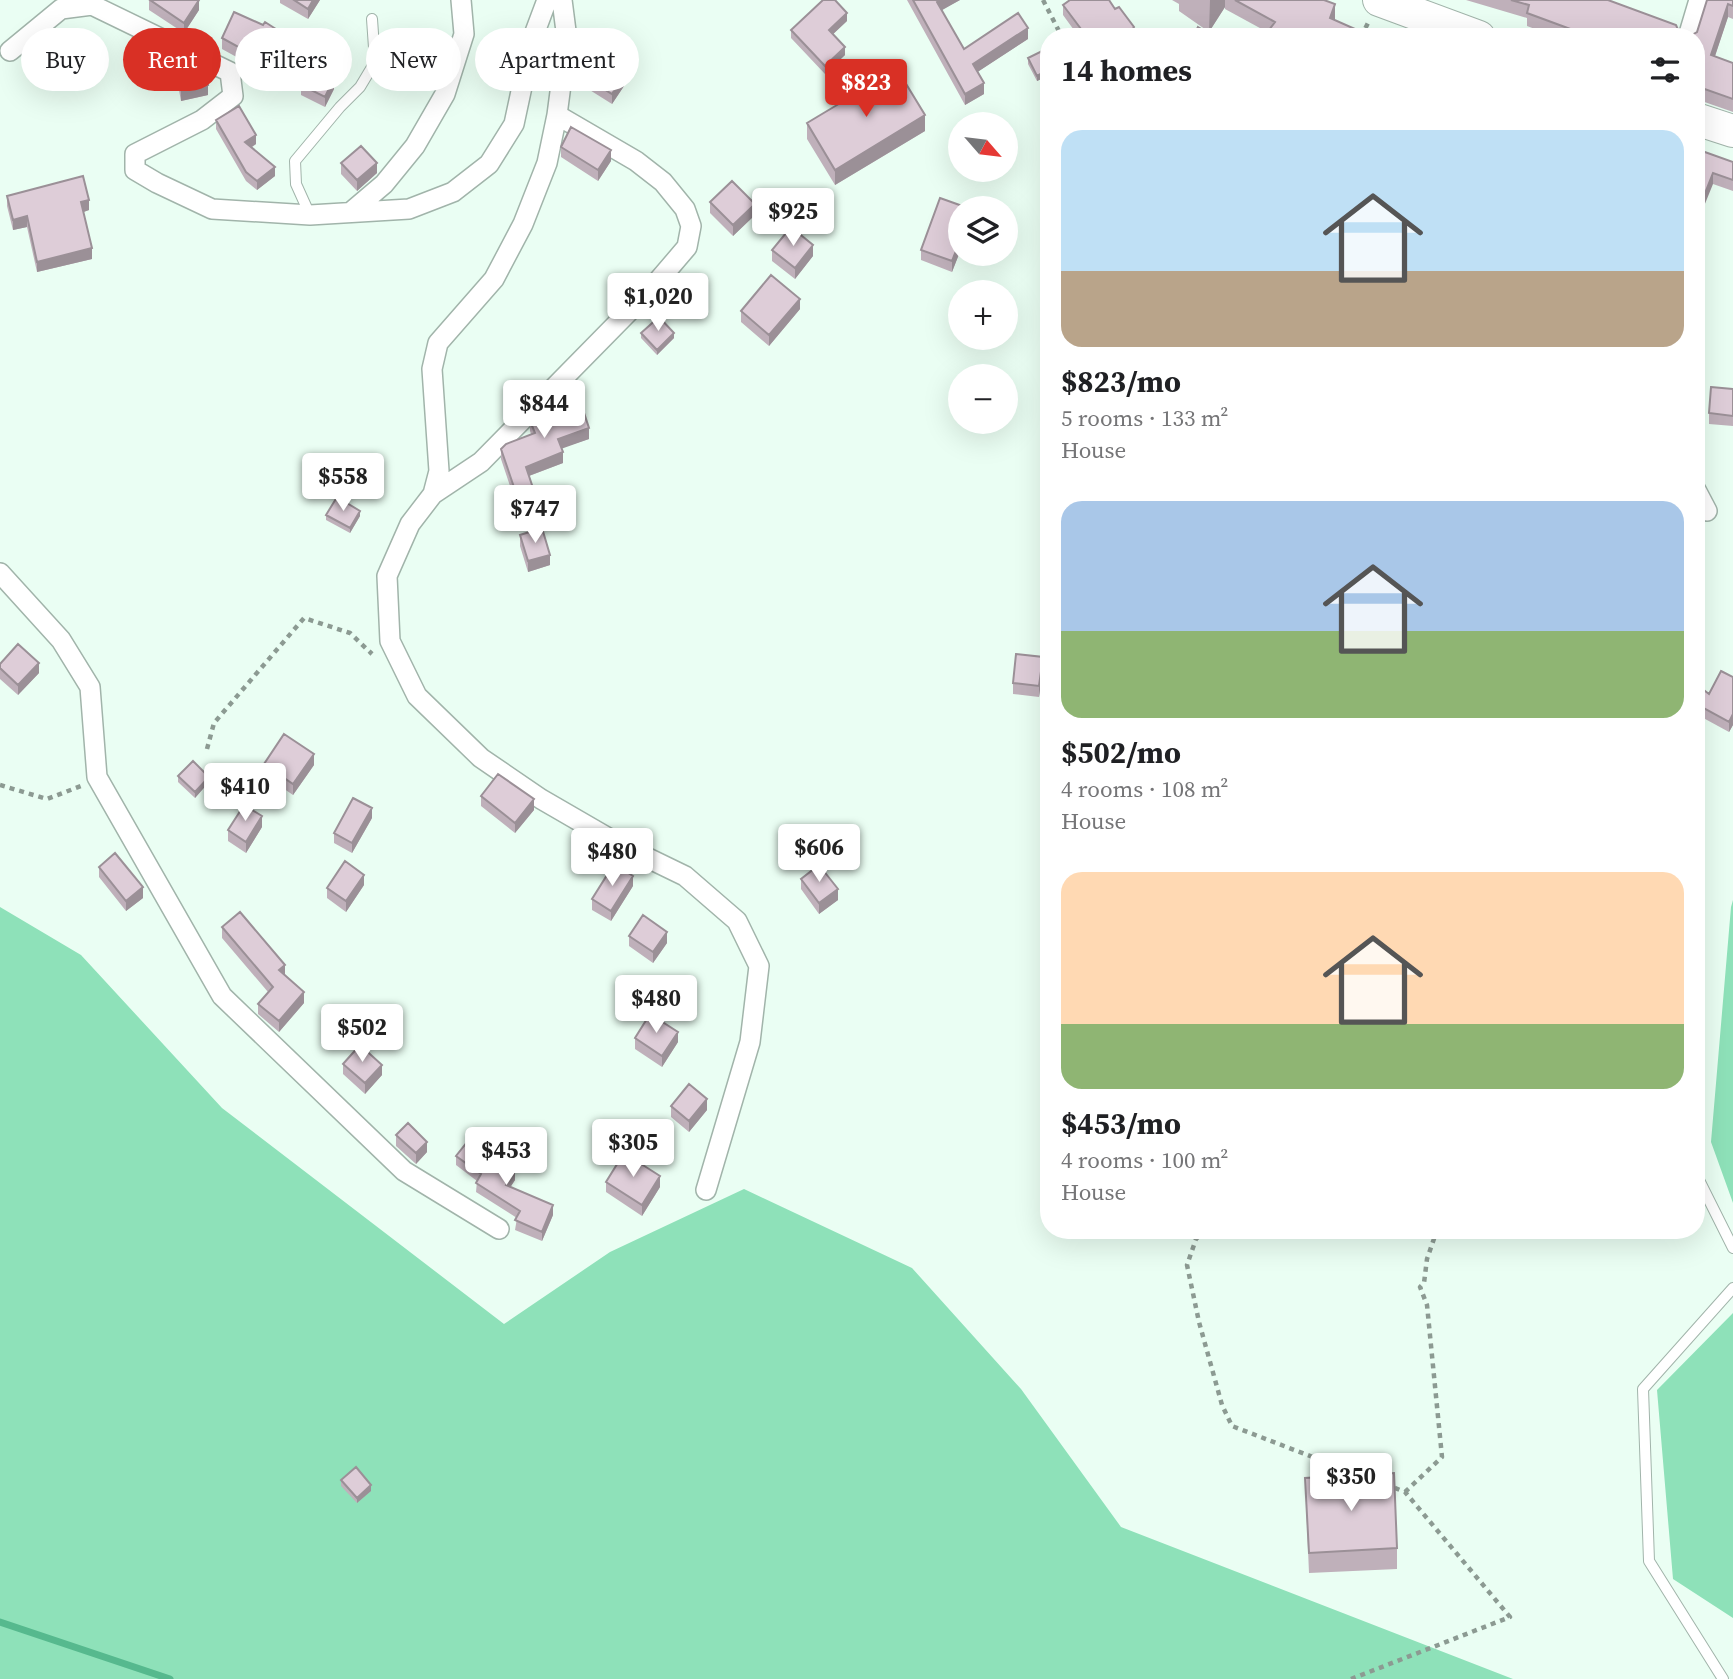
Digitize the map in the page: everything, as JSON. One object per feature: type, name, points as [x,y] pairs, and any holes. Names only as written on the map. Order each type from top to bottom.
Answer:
[{"type":"main road","points":[[1379,0],[1455,28]]},
{"type":"main road","points":[[1705,122],[1733,131]]},
{"type":"street","points":[[351,212],[384,184],[415,146],[445,94],[464,34],[461,0]]},
{"type":"street","points":[[10,51],[61,9],[92,5],[230,72],[233,96],[202,120],[135,155],[135,170],[212,209],[310,215],[409,209],[453,192],[489,164],[514,124],[531,40],[547,0]]},
{"type":"street","points":[[433,494],[439,471],[432,369],[438,343],[495,279],[523,224],[547,163],[557,115],[567,39],[562,0]]},
{"type":"street","points":[[1691,28],[1699,0]]},
{"type":"street","points":[[557,115],[636,161],[663,182],[685,209],[691,226],[687,247],[652,288],[481,462],[433,494],[410,523],[387,576],[390,641],[417,696],[481,758],[541,799],[617,843],[685,876],[737,921],[760,966],[750,1042],[706,1189]]},
{"type":"street","points":[[1705,506],[1707,510]]},
{"type":"street","points":[[0,573],[61,640],[90,687],[97,777],[222,996],[404,1171],[499,1229]]},
{"type":"lane","points":[[310,215],[296,184],[295,161],[360,87],[375,62],[372,19]]},
{"type":"lane","points":[[1705,1192],[1733,1248]]},
{"type":"lane","points":[[1723,1679],[1649,1561],[1643,1389],[1733,1288]]},
{"type":"path","points":[[1043,0],[1057,28]]},
{"type":"path","points":[[207,749],[214,723],[304,618],[351,633],[379,660]]},
{"type":"path","points":[[0,785],[47,799],[72,791],[97,777]]},
{"type":"path","points":[[1196,1239],[1187,1265],[1218,1394],[1232,1426],[1368,1478]]},
{"type":"path","points":[[1405,1492],[1442,1457],[1427,1305],[1420,1287],[1424,1283],[1427,1259],[1434,1239]]},
{"type":"path","points":[[1351,1679],[1510,1617],[1405,1492],[1380,1483]]},
{"type":"green space","points":[[1733,900],[1733,1203],[1711,1142]]},
{"type":"green space","points":[[0,907],[81,955],[222,1108],[504,1324],[610,1252],[744,1189],[912,1268],[1021,1389],[1121,1527],[1513,1679],[0,1679]]},
{"type":"green space","points":[[1733,1313],[1733,1618],[1673,1579],[1657,1390]]},
{"type":"building","points":[[150,0],[199,0],[184,23]]},
{"type":"building","points":[[294,0],[313,0],[308,9]]},
{"type":"building","points":[[823,0],[835,0],[847,13],[829,30],[845,47],[825,66],[791,30]]},
{"type":"building","points":[[913,0],[940,0],[937,2],[964,49],[1018,13],[1028,28],[973,64],[984,83],[965,94]]},
{"type":"building","points":[[1070,0],[1109,0],[1115,9],[1119,7],[1134,27],[1080,28],[1063,5]]},
{"type":"building","points":[[1235,0],[1324,0],[1335,4],[1330,18],[1353,28],[1270,28],[1275,22]]},
{"type":"building","points":[[1511,0],[1608,0],[1676,25],[1677,28],[1568,28],[1527,13],[1529,5]]},
{"type":"building","points":[[1707,0],[1733,0],[1733,6],[1728,4],[1711,55],[1733,63],[1733,99],[1705,89],[1705,28],[1698,28]]},
{"type":"building","points":[[234,12],[263,25],[265,22],[274,28],[235,28],[235,45],[222,38]]},
{"type":"building","points":[[1040,52],[1040,74],[1037,76],[1028,58]]},
{"type":"building","points":[[897,69],[925,115],[835,170],[807,123]]},
{"type":"building","points":[[313,91],[328,91],[325,97]]},
{"type":"building","points":[[239,106],[256,135],[245,142],[275,167],[257,181],[246,172],[216,120]]},
{"type":"building","points":[[571,127],[611,150],[598,170],[561,147]]},
{"type":"building","points":[[361,146],[377,163],[357,180],[341,163]]},
{"type":"building","points":[[1705,152],[1733,162],[1733,180],[1713,173],[1705,193]]},
{"type":"building","points":[[83,176],[89,200],[81,202],[92,248],[37,262],[27,216],[13,220],[7,196]]},
{"type":"building","points":[[732,181],[755,204],[733,225],[710,202]]},
{"type":"building","points":[[940,198],[948,201],[948,260],[921,250]]},
{"type":"building","points":[[791,227],[813,245],[795,268],[772,250]]},
{"type":"building","points":[[771,275],[800,299],[769,335],[741,311]]},
{"type":"building","points":[[659,317],[674,333],[657,350],[641,333]]},
{"type":"building","points":[[1711,387],[1733,389],[1733,416],[1709,413]]},
{"type":"building","points":[[576,389],[589,428],[558,439],[563,452],[526,467],[534,491],[517,496],[501,449],[506,444],[535,433],[530,421],[563,407],[559,395]]},
{"type":"building","points":[[337,497],[360,511],[350,528],[326,515]]},
{"type":"building","points":[[542,528],[550,555],[528,561],[520,535]]},
{"type":"building","points":[[18,644],[39,663],[18,685],[0,668],[0,664]]},
{"type":"building","points":[[1016,654],[1040,657],[1039,686],[1013,683]]},
{"type":"building","points":[[1721,671],[1733,677],[1733,714],[1729,722],[1705,709],[1705,691],[1709,694]]},
{"type":"building","points":[[284,734],[314,754],[293,784],[264,764]]},
{"type":"building","points":[[193,761],[209,777],[195,792],[178,776]]},
{"type":"building","points":[[498,774],[534,799],[515,823],[481,796]]},
{"type":"building","points":[[353,798],[372,808],[352,843],[334,833]]},
{"type":"building","points":[[244,805],[262,816],[246,842],[228,830]]},
{"type":"building","points":[[115,853],[143,887],[126,901],[99,867]]},
{"type":"building","points":[[345,861],[364,875],[346,901],[327,888]]},
{"type":"building","points":[[614,864],[633,876],[611,911],[592,899]]},
{"type":"building","points":[[819,865],[838,889],[819,903],[801,879]]},
{"type":"building","points":[[240,912],[285,965],[279,970],[304,992],[279,1021],[258,1004],[273,987],[222,927]]},
{"type":"building","points":[[643,915],[667,932],[653,952],[629,936]]},
{"type":"building","points":[[650,1014],[678,1032],[662,1056],[635,1038]]},
{"type":"building","points":[[360,1045],[382,1065],[365,1083],[343,1064]]},
{"type":"building","points":[[689,1084],[707,1099],[689,1121],[671,1106]]},
{"type":"building","points":[[408,1123],[427,1142],[416,1153],[396,1135]]},
{"type":"building","points":[[468,1141],[496,1163],[498,1160],[515,1170],[506,1185],[553,1205],[542,1232],[515,1220],[520,1211],[476,1183],[481,1174],[456,1156]]},
{"type":"building","points":[[624,1153],[660,1176],[642,1205],[606,1182]]},
{"type":"building","points":[[356,1467],[371,1485],[357,1498],[341,1480]]},
{"type":"building","points":[[1394,1473],[1397,1548],[1309,1553],[1305,1478]]},
{"type":"waterway","points":[[0,1622],[170,1679]]}]
